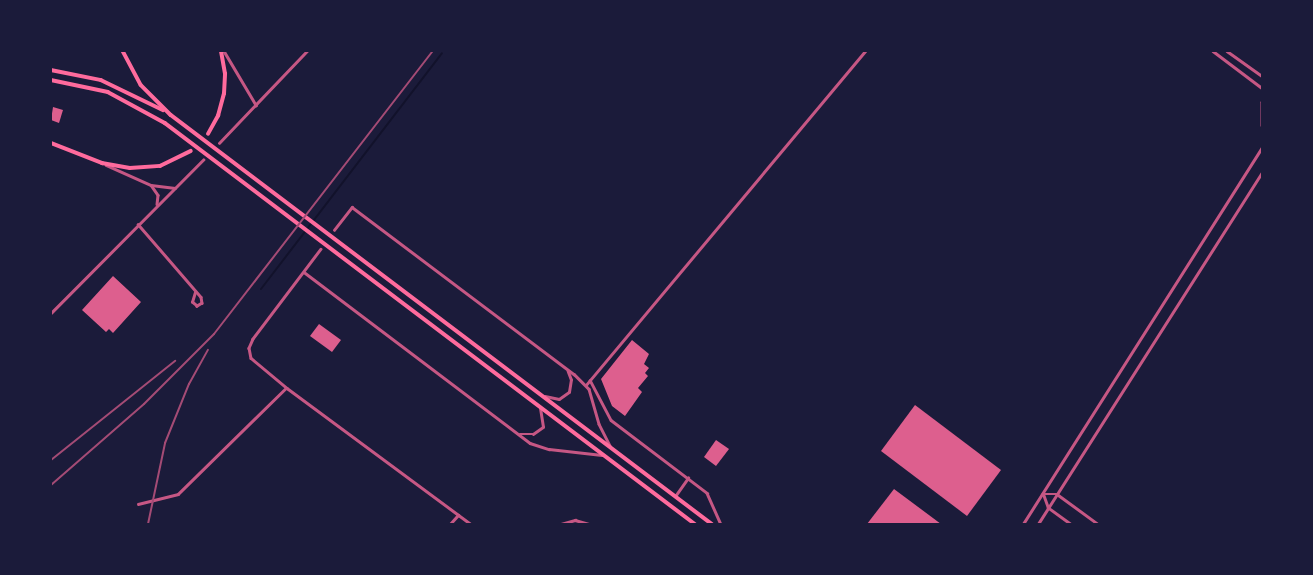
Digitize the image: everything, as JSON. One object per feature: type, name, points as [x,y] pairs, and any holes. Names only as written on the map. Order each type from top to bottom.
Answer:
[{"type":"main road","points":[[123,51],[141,85],[171,115],[712,524]]},
{"type":"main road","points":[[208,134],[218,116],[224,94],[222,51]]},
{"type":"main road","points":[[51,70],[114,85],[171,115]]},
{"type":"main road","points":[[51,80],[108,92],[165,123],[695,524]]},
{"type":"main road","points":[[51,143],[102,163],[150,168],[170,163],[191,151]]},
{"type":"street","points":[[222,51],[257,105]]},
{"type":"street","points":[[219,143],[307,51]]},
{"type":"street","points":[[586,384],[865,51]]},
{"type":"street","points":[[1213,51],[1262,88]]},
{"type":"street","points":[[1227,51],[1262,76]]},
{"type":"street","points":[[1262,102],[1262,125]]},
{"type":"street","points":[[1023,524],[1262,148]]},
{"type":"street","points":[[51,313],[203,160]]},
{"type":"street","points":[[102,163],[151,185],[175,188]]},
{"type":"street","points":[[1038,524],[1262,172]]},
{"type":"street","points":[[151,185],[158,195],[157,205]]},
{"type":"street","points":[[334,230],[352,208],[586,384],[603,435],[612,448]]},
{"type":"street","points":[[138,224],[195,292]]},
{"type":"street","points":[[321,248],[250,343],[251,358],[263,370],[471,524]]},
{"type":"street","points":[[304,271],[516,433],[540,447],[605,456]]},
{"type":"street","points":[[545,396],[559,398],[569,392],[571,380],[566,369]]},
{"type":"street","points":[[590,380],[606,413],[621,428],[711,497],[721,524]]},
{"type":"street","points":[[138,504],[178,494],[287,388]]},
{"type":"street","points":[[516,433],[533,435],[543,427],[539,405]]},
{"type":"street","points":[[675,496],[688,478]]},
{"type":"street","points":[[1043,494],[1057,494],[1098,524]]},
{"type":"street","points":[[1043,494],[1048,508],[1070,524]]},
{"type":"street","points":[[450,524],[458,515]]},
{"type":"street","points":[[561,524],[575,520],[589,524]]},
{"type":"building","points":[[53,107],[63,110],[59,123],[51,120]]},
{"type":"building","points":[[113,276],[141,302],[113,333],[109,329],[106,332],[82,310]]},
{"type":"building","points":[[319,324],[341,340],[332,352],[310,336]]},
{"type":"building","points":[[632,340],[649,354],[644,364],[649,368],[645,373],[648,376],[638,388],[642,392],[625,416],[612,406],[601,379]]},
{"type":"building","points":[[915,405],[1001,470],[967,516],[881,451]]},
{"type":"building","points":[[716,440],[729,449],[716,466],[704,457]]},
{"type":"building","points":[[894,489],[941,524],[867,524]]},
{"type":"waterway","points":[[261,289],[442,53]]},
{"type":"railway","points":[[51,485],[144,404],[214,334],[433,51]]},
{"type":"railway","points":[[148,524],[165,443],[189,384],[208,350]]},
{"type":"railway","points":[[51,460],[175,361]]}]
